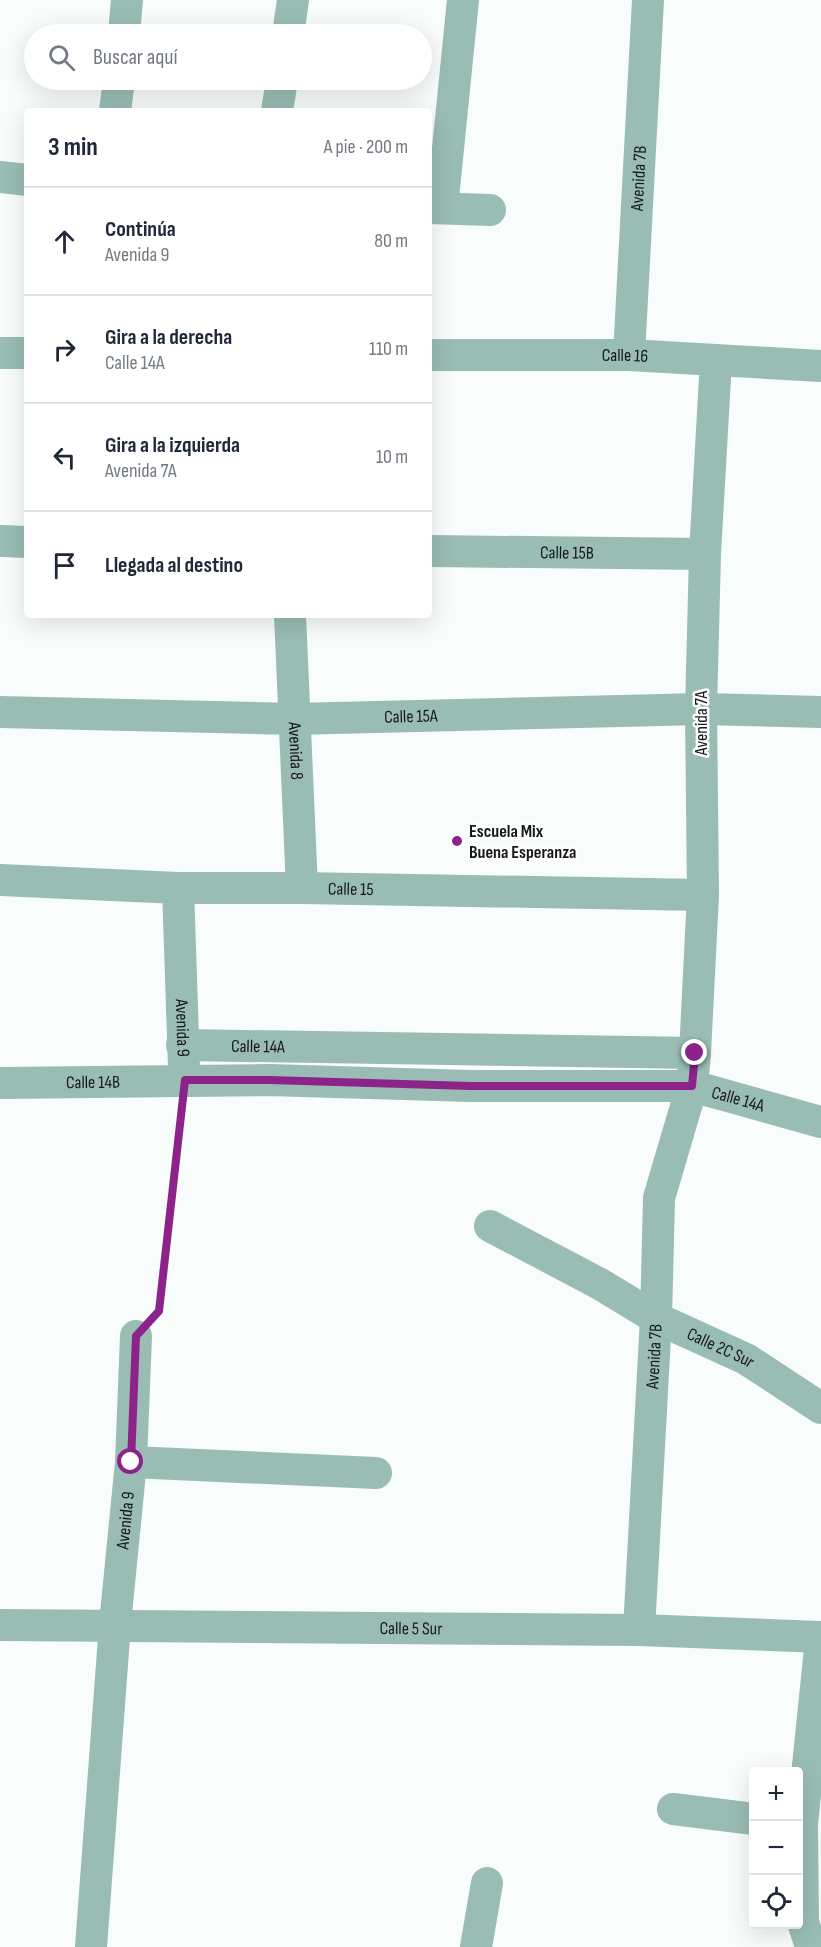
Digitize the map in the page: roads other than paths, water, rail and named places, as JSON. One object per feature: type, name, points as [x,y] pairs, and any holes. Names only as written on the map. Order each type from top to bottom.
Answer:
[{"type":"street","points":[[125,24],[127,0]]},
{"type":"street","points":[[289,24],[293,0]]},
{"type":"street","points":[[463,0],[435,208],[490,210]]},
{"type":"street","name":"Avenida 7B","points":[[629,355],[648,0]]},
{"type":"street","points":[[115,108],[118,90]]},
{"type":"street","points":[[278,108],[281,90]]},
{"type":"street","points":[[0,177],[24,180]]},
{"type":"street","points":[[0,353],[24,353]]},
{"type":"street","name":"Calle 16","points":[[432,355],[629,355],[820,363]]},
{"type":"street","name":"Avenida 7A","points":[[692,1086],[703,895],[701,709],[705,554],[716,360]]},
{"type":"street","points":[[0,541],[24,542]]},
{"type":"street","name":"Calle 15B","points":[[432,551],[705,554]]},
{"type":"street","name":"Avenida 8","points":[[290,618],[302,888]]},
{"type":"street","name":"Calle 15A","points":[[0,712],[294,719],[701,709],[821,712]]},
{"type":"street","name":"Calle 15","points":[[0,880],[178,888],[703,895]]},
{"type":"street","name":"Avenida 9","points":[[178,888],[185,1080]]},
{"type":"street","name":"Calle 14A","points":[[182,1045],[695,1053]]},
{"type":"street","name":"Calle 14A","points":[[185,1080],[470,1086],[692,1086],[821,1122]]},
{"type":"street","name":"Calle 14B","points":[[0,1083],[185,1080]]},
{"type":"street","name":"Avenida 7B","points":[[639,1630],[656,1318],[659,1198],[692,1086]]},
{"type":"street","name":"Calle 2C Sur","points":[[490,1226],[600,1284],[656,1318],[746,1359],[821,1408]]},
{"type":"street","name":"Avenida 9","points":[[91,1947],[115,1624],[131,1462],[136,1336]]},
{"type":"street","points":[[131,1462],[376,1473]]},
{"type":"street","name":"Calle 5 Sur","points":[[0,1625],[115,1624],[639,1630],[821,1638]]},
{"type":"street","points":[[800,1821],[821,1638]]},
{"type":"street","points":[[672,1809],[749,1819]]},
{"type":"street","points":[[802,1875],[803,1922],[811,1947]]},
{"type":"street","points":[[476,1947],[487,1883]]},
{"type":"place","name":"Escuela Mix Buena Esperanza","points":[[457,841]]}]
